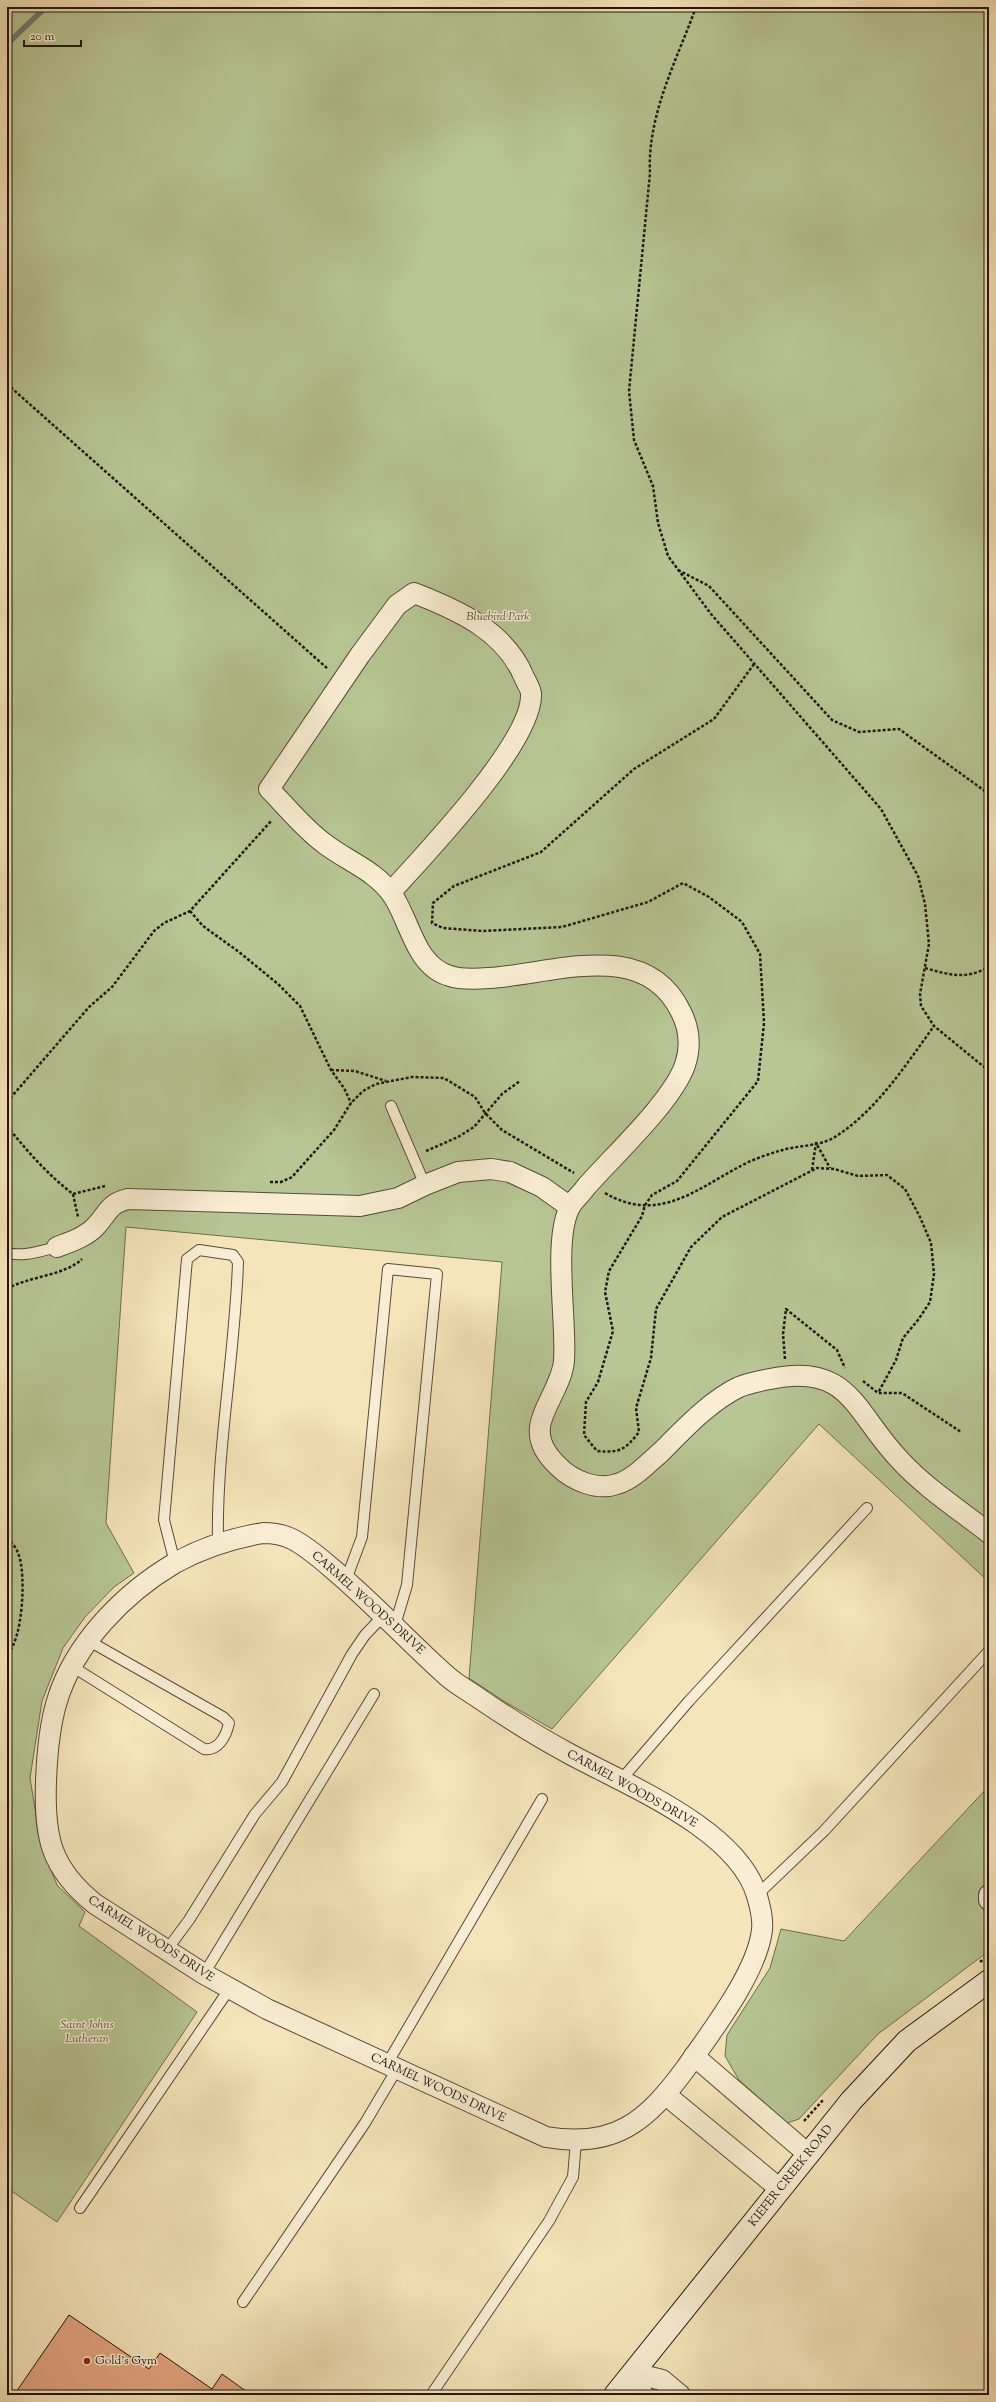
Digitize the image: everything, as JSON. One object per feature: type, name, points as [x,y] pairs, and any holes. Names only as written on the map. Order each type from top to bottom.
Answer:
[{"type":"street","points":[[391,892],[454,821],[498,766],[526,719],[531,693],[520,668],[502,642],[477,623],[449,606],[414,593],[397,605],[342,681],[269,789],[323,843],[361,866],[391,892],[407,922],[415,945],[431,967],[451,977],[476,979],[516,976],[607,964],[632,968],[652,976],[670,992],[683,1014],[690,1037],[685,1066],[648,1119],[570,1207],[562,1242],[564,1366],[553,1395],[539,1424],[540,1441],[547,1454],[562,1470],[577,1480],[594,1485],[616,1485],[643,1469],[714,1403],[740,1387],[788,1375],[828,1380],[854,1398],[869,1423],[898,1459],[921,1480],[989,1533]]},
{"type":"street","points":[[57,1247],[86,1234],[96,1226],[114,1202],[128,1199],[360,1206],[398,1198],[425,1184],[458,1172],[491,1169],[510,1172],[542,1187],[570,1207]]},
{"type":"street","name":"CARMEL WOODS DRIVE","points":[[263,1533],[279,1534],[293,1539],[312,1552],[346,1580],[449,1678],[567,1753],[621,1780],[697,1824],[728,1849],[744,1870],[757,1895],[763,1928],[756,1959],[694,2056],[666,2095],[639,2121],[616,2133],[576,2141],[546,2137],[267,2009],[166,1951],[81,1893],[69,1880],[53,1854],[45,1812],[49,1731],[57,1699],[73,1667],[89,1641],[110,1615],[137,1590],[175,1563],[218,1544],[263,1533]]},
{"type":"street","points":[[989,1895],[989,1900]]},
{"type":"street","name":"KIEFER CREEK ROAD","points":[[615,2395],[851,2100],[907,2041],[989,1980]]},
{"type":"street","points":[[694,2056],[808,2154]]},
{"type":"street","points":[[666,2095],[780,2189]]},
{"type":"street","points":[[634,2373],[643,2395]]},
{"type":"street","points":[[634,2373],[662,2380],[680,2395]]},
{"type":"lane","points":[[391,1106],[425,1184]]},
{"type":"lane","points":[[7,1253],[18,1255],[57,1247]]},
{"type":"lane","points":[[175,1563],[164,1520],[187,1259],[198,1250],[233,1255],[238,1262],[236,1317],[217,1500],[218,1544]]},
{"type":"lane","points":[[166,1951],[189,1920],[254,1814],[282,1782],[352,1654],[365,1634],[389,1620],[408,1585],[437,1274],[388,1270],[362,1537],[346,1580]]},
{"type":"lane","points":[[621,1780],[689,1701],[867,1508]]},
{"type":"lane","points":[[73,1667],[204,1749],[212,1750],[216,1748],[228,1729],[229,1724],[223,1717],[89,1641]]},
{"type":"lane","points":[[757,1895],[824,1831],[989,1651]]},
{"type":"lane","points":[[204,1974],[374,1694]]},
{"type":"lane","points":[[243,2302],[365,2123],[392,2066],[542,1799]]},
{"type":"lane","points":[[80,2208],[230,1988]]},
{"type":"lane","points":[[431,2395],[549,2221],[573,2177],[576,2141]]},
{"type":"path","points":[[696,7],[652,132],[649,152],[650,173],[629,391],[634,440],[653,486],[658,522],[668,556],[710,614],[881,809],[918,876],[925,904],[929,944],[920,994],[921,1006],[934,1026],[989,1071]]},
{"type":"path","points":[[7,384],[342,681]]},
{"type":"path","points":[[678,570],[709,586],[832,720],[859,732],[899,729],[989,794]]},
{"type":"path","points":[[7,1102],[89,1007],[112,987],[154,930],[164,922],[190,911],[285,805]]},
{"type":"path","points":[[190,911],[203,926],[240,952],[278,984],[300,1006],[331,1070],[344,1088],[351,1103]]},
{"type":"path","points":[[925,968],[944,973],[974,975],[989,967]]},
{"type":"path","points":[[266,1182],[280,1182],[292,1177],[334,1130],[351,1103],[370,1087],[412,1077],[444,1078],[475,1097],[485,1113],[502,1130],[614,1198],[629,1204],[646,1205],[669,1202],[686,1197],[738,1167],[779,1151],[816,1143],[834,1137],[868,1110],[898,1076],[934,1026]]},
{"type":"path","points":[[331,1070],[355,1071],[387,1082]]},
{"type":"path","points":[[413,1157],[458,1137],[474,1127],[502,1094],[520,1081]]},
{"type":"path","points":[[7,1126],[27,1151],[60,1184],[73,1194],[107,1186]]},
{"type":"path","points":[[816,1143],[831,1169]]},
{"type":"path","points":[[812,1171],[816,1143]]},
{"type":"path","points":[[788,1375],[784,1355],[783,1334],[786,1309],[837,1350],[847,1372]]},
{"type":"path","points":[[857,1378],[878,1393],[902,1393],[961,1432]]},
{"type":"path","points":[[7,1538],[20,1556],[22,1574],[21,1618],[17,1638],[7,1654]]},
{"type":"green space","name":"Bluebird Park","points":[[7,7],[989,7],[989,1582],[819,1424],[552,1729],[505,1702],[469,1678],[502,1262],[126,1227],[106,1523],[134,1573],[114,1587],[85,1617],[63,1648],[42,1701],[30,1778],[41,1845],[57,1885],[85,1912],[79,1926],[197,2012],[57,2222],[7,2188]]},
{"type":"green space","points":[[989,1786],[989,1951],[878,2034],[799,2119],[787,2123],[739,2080],[725,2056],[727,2035],[770,1968],[781,1929],[844,1941]]},
{"type":"building","name":"Gold's Gym","points":[[69,2315],[149,2369],[160,2353],[212,2389],[222,2374],[250,2394],[14,2395]]},
{"type":"waterway","points":[[7,44],[46,7]]},
{"type":"place","name":"Gold's Gym","points":[[87,2361]]},
{"type":"park label","name":"Saint Johns Lutheran","points":[[87,2032]]}]
